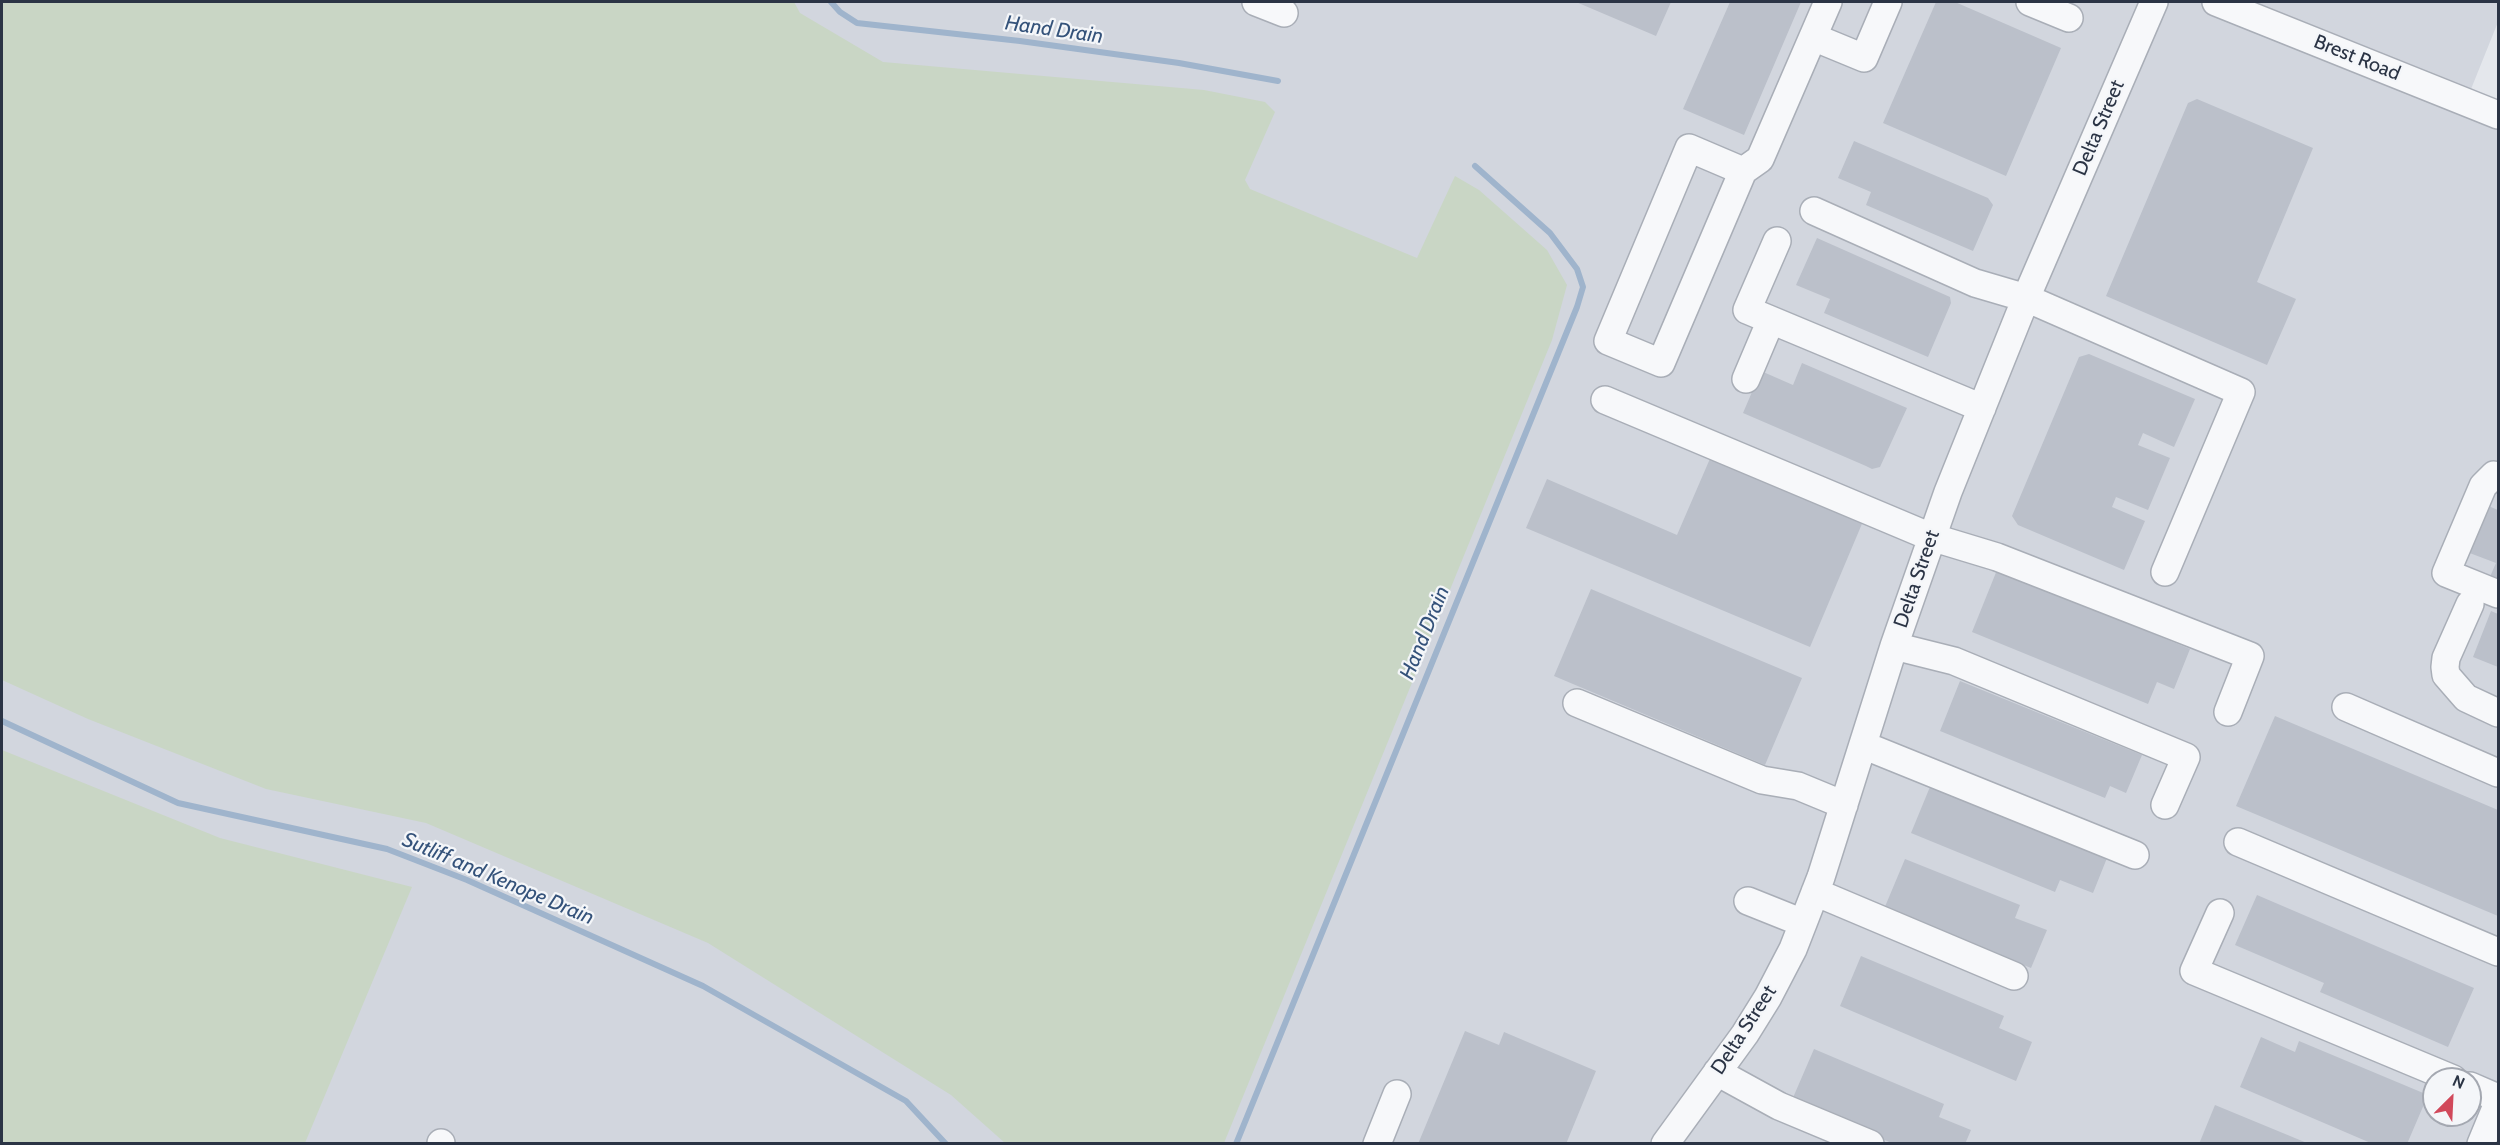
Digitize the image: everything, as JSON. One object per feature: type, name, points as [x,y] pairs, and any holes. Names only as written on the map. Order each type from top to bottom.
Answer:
[{"type":"street","points":[[1256,2],[1284,13]]},
{"type":"street","points":[[1743,171],[1689,148],[1608,340],[1661,363],[1743,171],[1760,159],[1828,2]]},
{"type":"street","points":[[1813,37],[1864,58],[1888,2]]},
{"type":"street","points":[[2030,2],[2069,18]]},
{"type":"street","name":"Delta Street","points":[[1665,1143],[1768,998],[1793,949],[1844,806],[1931,537],[2026,298],[2154,2]]},
{"type":"street","name":"Brest Road","points":[[2216,2],[2499,116]]},
{"type":"street","points":[[1814,211],[1975,284],[2026,298],[2241,392],[2164,572]]},
{"type":"street","points":[[1777,241],[1747,310],[1982,408]]},
{"type":"street","points":[[1746,380],[1771,320]]},
{"type":"street","points":[[1605,400],[1931,537],[1997,557],[2250,656],[2228,712]]},
{"type":"street","points":[[2499,476],[2494,475],[2483,486],[2446,573],[2499,594]]},
{"type":"street","points":[[2470,604],[2446,658],[2446,675],[2466,698],[2499,712]]},
{"type":"street","points":[[1894,646],[1954,661],[2186,757],[2164,805]]},
{"type":"street","points":[[1577,703],[1762,780],[1798,786],[1844,806]]},
{"type":"street","points":[[2346,707],[2499,773]]},
{"type":"street","points":[[1863,745],[2134,855]]},
{"type":"street","points":[[2238,842],[2499,952]]},
{"type":"street","points":[[1815,892],[2014,976]]},
{"type":"street","points":[[1748,901],[1803,923]]},
{"type":"street","points":[[2220,913],[2194,971],[2424,1067]]},
{"type":"street","points":[[1717,1072],[1779,1106],[1870,1143]]},
{"type":"street","points":[[2481,1143],[2499,1100],[2482,1092]]},
{"type":"street","points":[[1377,1143],[1397,1094]]},
{"type":"shaded area","points":[[2,2],[2498,2],[2498,22],[2463,109],[2498,123],[2498,1143],[2,1144]]},
{"type":"green space","points":[[2,2],[794,2],[800,13],[883,62],[1204,90],[1265,102],[1275,112],[1245,180],[1250,189],[1417,258],[1455,176],[1479,190],[1547,250],[1567,285],[1552,340],[1224,1143],[1005,1143],[951,1095],[708,943],[426,823],[266,789],[88,719],[2,680]]},
{"type":"green space","points":[[2,750],[220,838],[412,887],[305,1143],[2,1143]]},
{"type":"building","points":[[1576,2],[1671,2],[1656,36]]},
{"type":"building","points":[[1730,2],[1801,2],[1744,135],[1683,109]]},
{"type":"building","points":[[1936,2],[1955,2],[2061,48],[2006,176],[1883,123]]},
{"type":"building","points":[[2197,99],[2313,148],[2257,282],[2296,299],[2267,365],[2106,296],[2188,103]]},
{"type":"building","points":[[1854,141],[1988,198],[1993,205],[1973,251],[1866,205],[1871,192],[1838,178]]},
{"type":"building","points":[[1817,238],[1950,297],[1951,303],[1928,357],[1824,313],[1830,299],[1796,285]]},
{"type":"building","points":[[2089,354],[2195,399],[2174,447],[2143,433],[2138,445],[2170,458],[2148,510],[2116,497],[2112,507],[2145,521],[2124,570],[2018,525],[2012,516],[2079,357]]},
{"type":"building","points":[[1802,363],[1907,408],[1880,467],[1872,469],[1743,413],[1761,371],[1793,385]]},
{"type":"building","points":[[1712,454],[1864,519],[1810,647],[1526,528],[1547,479],[1677,535]]},
{"type":"building","points":[[2486,505],[2498,510],[2498,591],[2486,586],[2496,563],[2467,552]]},
{"type":"building","points":[[1997,570],[2190,649],[2174,689],[2157,682],[2148,704],[1972,632]]},
{"type":"building","points":[[1591,589],[1802,678],[1765,765],[1554,676]]},
{"type":"building","points":[[2491,611],[2498,614],[2498,667],[2473,657]]},
{"type":"building","points":[[1960,681],[2142,755],[2126,793],[2110,786],[2105,798],[1940,731]]},
{"type":"building","points":[[2275,716],[2498,810],[2498,916],[2236,806]]},
{"type":"building","points":[[1932,782],[2109,853],[2093,893],[2060,880],[2055,892],[1911,833]]},
{"type":"building","points":[[1905,859],[2020,905],[2015,918],[2047,930],[2031,968],[1884,909]]},
{"type":"building","points":[[2257,895],[2474,988],[2448,1047],[2320,992],[2324,983],[2235,945]]},
{"type":"building","points":[[1861,956],[2004,1016],[1999,1028],[2032,1042],[2016,1081],[1840,1006]]},
{"type":"building","points":[[1465,1031],[1499,1045],[1504,1032],[1596,1071],[1566,1144],[1418,1144]]},
{"type":"building","points":[[2261,1037],[2295,1052],[2299,1041],[2422,1092],[2422,1109],[2407,1144],[2373,1144],[2240,1087]]},
{"type":"building","points":[[1814,1049],[1944,1104],[1939,1117],[1971,1130],[1965,1144],[1894,1144],[1792,1100]]},
{"type":"building","points":[[2215,1105],[2307,1143],[2307,1144],[2199,1144]]},
{"type":"waterway","name":"Hand Drain","points":[[831,2],[840,12],[857,23],[1020,41],[1179,63],[1278,81]]},
{"type":"waterway","name":"Hand Drain","points":[[1236,1144],[1577,307],[1583,287],[1577,269],[1550,233],[1475,166]]},
{"type":"waterway","name":"Sutliff and Kenope Drain","points":[[2,721],[178,803],[387,849],[467,880],[703,986],[906,1101],[946,1144]]}]
